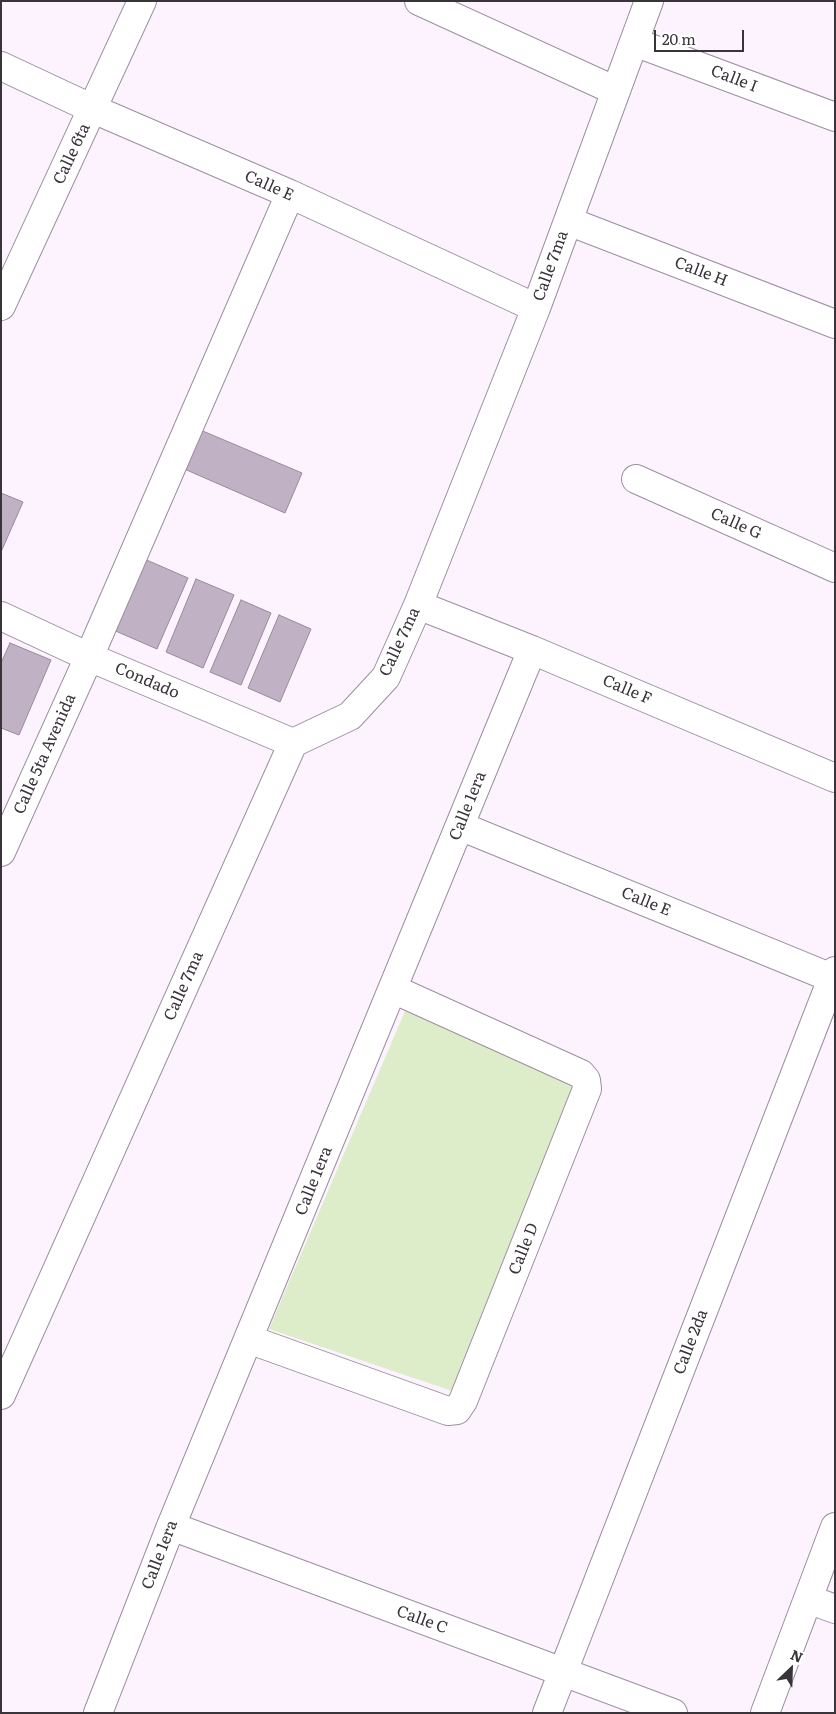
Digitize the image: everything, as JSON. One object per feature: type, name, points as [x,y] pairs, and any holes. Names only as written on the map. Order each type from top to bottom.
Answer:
[{"type":"street","name":"Calle 6ta","points":[[1,306],[142,1]]},
{"type":"street","points":[[419,1],[616,91]]},
{"type":"street","name":"Calle 7ma","points":[[1,1395],[293,743],[350,716],[386,677],[418,605],[536,308],[649,1]]},
{"type":"street","name":"Calle I","points":[[634,42],[835,117]]},
{"type":"street","name":"Calle E","points":[[1,66],[93,109],[290,194],[536,308]]},
{"type":"street","name":"Calle 5ta Avenida","points":[[1,852],[90,657],[290,194]]},
{"type":"street","name":"Calle H","points":[[568,221],[835,324]]},
{"type":"street","name":"Calle G","points":[[636,479],[835,568]]},
{"type":"street","name":"Calle F","points":[[418,605],[532,650],[835,778]]},
{"type":"street","name":"Condado","points":[[1,616],[90,657],[293,743]]},
{"type":"street","name":"Calle 1era","points":[[98,1713],[171,1526],[532,650]]},
{"type":"street","name":"Calle E","points":[[460,826],[833,974]]},
{"type":"street","name":"Calle 2da","points":[[547,1713],[833,974]]},
{"type":"street","name":"Calle D","points":[[248,1339],[448,1411],[457,1410],[463,1402],[587,1089],[586,1080],[581,1074],[393,989]]},
{"type":"street","name":"Calle C","points":[[171,1526],[673,1713]]},
{"type":"street","points":[[764,1713],[835,1527]]},
{"type":"street","points":[[808,1599],[835,1609]]},
{"type":"green space","points":[[408,1004],[579,1083],[455,1392],[269,1329]]},
{"type":"building","points":[[198,429],[302,473],[285,513],[182,468]]},
{"type":"building","points":[[1,493],[23,502],[1,552]]},
{"type":"building","points":[[142,558],[188,578],[157,649],[111,629]]},
{"type":"building","points":[[196,579],[234,595],[203,668],[166,652]]},
{"type":"building","points":[[241,600],[271,613],[241,685],[210,672]]},
{"type":"building","points":[[279,615],[311,629],[280,702],[248,688]]},
{"type":"building","points":[[10,643],[51,660],[19,735],[1,728],[1,663]]}]
